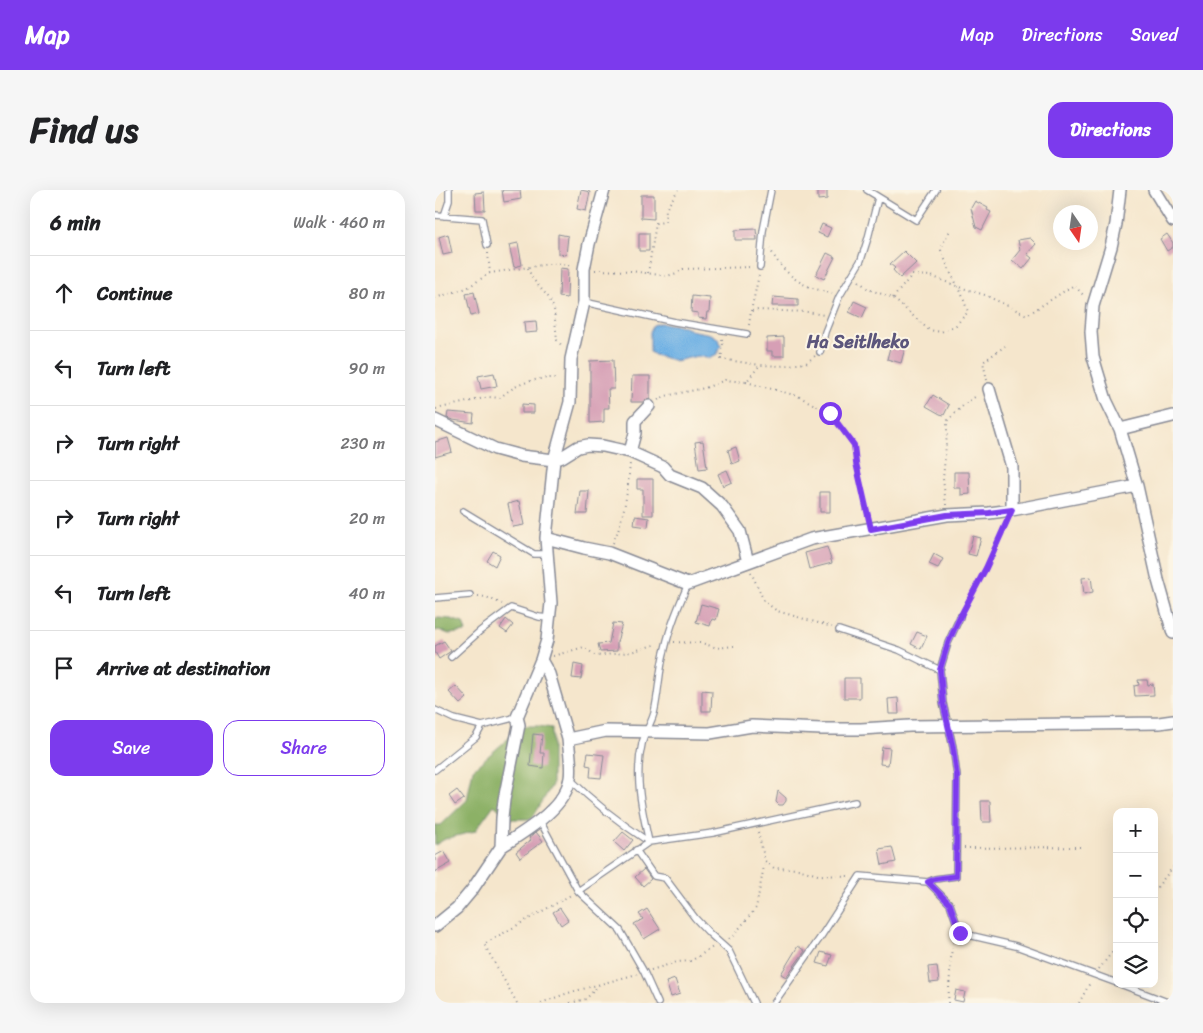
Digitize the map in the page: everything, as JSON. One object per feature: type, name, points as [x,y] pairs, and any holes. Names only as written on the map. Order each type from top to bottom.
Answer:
[{"type":"street","points":[[501,846],[504,800],[519,725],[517,717],[541,660],[547,640],[551,603],[546,538],[554,460],[570,402],[571,359],[584,302],[584,268],[604,190]]},
{"type":"street","points":[[1121,190],[1111,247],[1093,306],[1091,332],[1093,357],[1105,400],[1120,429],[1137,486],[1158,580],[1172,627]]},
{"type":"street","points":[[1154,190],[1173,222]]},
{"type":"street","points":[[989,388],[1012,467],[1012,510]]},
{"type":"street","points":[[630,452],[634,438],[635,421],[649,406]]},
{"type":"street","points":[[1120,429],[1173,416]]},
{"type":"street","points":[[435,420],[495,449],[521,456],[554,460],[578,447],[588,445],[603,446],[630,452],[663,467],[671,475],[702,488],[722,506],[732,523],[740,531],[747,562]]},
{"type":"street","points":[[546,538],[584,548],[609,552],[688,584],[811,540],[947,515],[1012,510],[1137,486]]},
{"type":"street","points":[[435,926],[457,908],[501,846],[540,821],[559,802],[570,779],[568,739],[549,674],[541,660]]},
{"type":"street","points":[[568,739],[606,731],[648,731],[674,734],[710,733],[752,726],[822,730],[949,725],[1159,723],[1173,721]]},
{"type":"lane","points":[[444,216],[449,201],[449,190]]},
{"type":"lane","points":[[760,268],[763,231],[771,190]]},
{"type":"lane","points":[[867,190],[916,220],[936,190]]},
{"type":"lane","points":[[821,352],[825,332],[839,297],[861,260],[878,198]]},
{"type":"lane","points":[[435,215],[482,219],[487,245]]},
{"type":"lane","points":[[584,302],[667,320],[747,334]]},
{"type":"lane","points":[[463,511],[534,554],[547,554]]},
{"type":"lane","points":[[649,842],[639,794],[640,756],[654,712],[667,643],[676,612],[688,584]]},
{"type":"lane","points":[[435,598],[470,595]]},
{"type":"lane","points":[[451,657],[480,631],[511,608],[539,617],[549,618]]},
{"type":"lane","points":[[774,1003],[820,938],[860,876],[928,882],[956,876],[955,804],[957,776],[949,725],[943,703],[940,670],[948,643],[960,617]]},
{"type":"lane","points":[[839,630],[899,650],[940,670]]},
{"type":"lane","points":[[435,710],[453,719],[482,726],[517,717]]},
{"type":"lane","points":[[435,770],[476,737],[482,726]]},
{"type":"lane","points":[[570,779],[593,802],[623,826],[649,842]]},
{"type":"lane","points":[[578,891],[649,842],[713,833],[855,802]]},
{"type":"lane","points":[[540,821],[578,891],[619,930],[644,972],[658,1003]]},
{"type":"lane","points":[[636,850],[654,876],[665,878],[695,918],[729,951],[754,1003]]},
{"type":"lane","points":[[928,882],[950,904],[960,933],[1016,946],[1113,982]]},
{"type":"lane","points":[[1129,988],[1169,1003]]},
{"type":"path","points":[[648,273],[656,223],[665,222],[666,209],[678,190]]},
{"type":"path","points":[[852,275],[868,289],[893,298],[929,330],[941,332],[956,325],[967,312],[959,287],[950,272],[941,250],[951,229]]},
{"type":"path","points":[[763,231],[773,256],[783,268],[805,285],[839,297]]},
{"type":"path","points":[[487,245],[490,274]]},
{"type":"path","points":[[435,298],[467,288],[490,274],[555,263],[606,271],[667,276],[677,273],[683,268],[760,268],[747,334]]},
{"type":"path","points":[[528,267],[532,278],[549,298],[554,309],[557,340],[561,344],[564,354],[571,359]]},
{"type":"path","points":[[893,298],[912,275],[931,276],[985,295],[1027,315],[1074,285],[1093,306]]},
{"type":"path","points":[[751,311],[769,309],[831,316]]},
{"type":"path","points":[[720,330],[723,345],[721,359],[780,366],[806,364],[821,352]]},
{"type":"path","points":[[947,515],[943,478],[947,421],[966,402],[989,388],[983,362],[1005,346]]},
{"type":"path","points":[[746,382],[760,365]]},
{"type":"path","points":[[435,409],[489,397],[500,398],[506,391],[533,380],[547,377],[571,381]]},
{"type":"path","points":[[649,406],[665,396],[705,388],[725,380],[746,382],[798,396],[830,413],[854,445],[856,463],[871,529]]},
{"type":"path","points":[[609,552],[621,524],[629,484],[630,452]]},
{"type":"path","points":[[960,617],[986,568],[1012,510]]},
{"type":"path","points":[[747,562],[764,601],[777,610],[839,630]]},
{"type":"path","points":[[470,595],[486,597],[511,608]]},
{"type":"path","points":[[541,660],[584,647],[596,656],[631,652],[667,643],[702,644],[717,648],[734,646]]},
{"type":"path","points":[[756,824],[765,860],[774,868],[798,869],[818,875],[860,876]]},
{"type":"path","points":[[957,850],[966,848],[1085,847]]},
{"type":"path","points":[[1158,886],[1173,866]]},
{"type":"path","points":[[517,1003],[484,944],[578,891]]},
{"type":"path","points":[[948,1003],[952,945],[960,933]]},
{"type":"path","points":[[1079,1003],[1094,975],[1113,951]]},
{"type":"path","points":[[541,1003],[568,993],[644,972]]},
{"type":"path","points":[[570,1003],[586,998],[599,985]]},
{"type":"green space","points":[[438,618],[451,619],[463,623],[466,632],[449,634],[439,630],[435,631],[435,620]]},
{"type":"green space","points":[[523,726],[552,728],[552,785],[532,819],[511,819],[494,805],[475,831],[445,839],[435,845],[435,825],[441,825],[467,800],[473,769]]},
{"type":"water","points":[[660,323],[684,326],[690,330],[711,334],[719,339],[721,346],[717,354],[709,358],[697,356],[676,361],[655,355],[650,352],[650,332],[653,325]]},
{"type":"building","points":[[502,190],[520,190],[521,199],[504,202]]},
{"type":"building","points":[[581,190],[590,192],[586,211],[577,209]]},
{"type":"building","points":[[818,190],[827,190],[827,199],[818,200]]},
{"type":"building","points":[[484,192],[485,210],[476,210],[475,193]]},
{"type":"building","points":[[641,195],[654,195],[654,219],[641,218]]},
{"type":"building","points":[[975,201],[988,208],[987,210],[991,212],[982,230],[976,227],[971,208]]},
{"type":"building","points":[[822,224],[831,228],[827,237],[818,233]]},
{"type":"building","points":[[756,229],[757,240],[735,240],[735,230]]},
{"type":"building","points":[[639,233],[649,233],[649,251],[639,251]]},
{"type":"building","points":[[448,234],[452,253],[443,255],[439,237]]},
{"type":"building","points":[[558,234],[568,236],[566,255],[558,254]]},
{"type":"building","points":[[1167,234],[1173,243],[1173,247],[1167,251],[1160,239]]},
{"type":"building","points":[[1030,238],[1036,244],[1027,254],[1032,258],[1023,269],[1012,260],[1020,250],[1018,240]]},
{"type":"building","points":[[518,243],[522,265],[514,267],[509,245]]},
{"type":"building","points":[[904,251],[916,263],[900,278],[893,270],[895,268],[890,264]]},
{"type":"building","points":[[827,253],[835,257],[824,279],[816,275]]},
{"type":"building","points":[[560,268],[568,269],[567,298],[559,297]]},
{"type":"building","points":[[474,292],[479,314],[471,316],[466,294]]},
{"type":"building","points":[[692,296],[710,298],[709,312],[707,312],[706,319],[698,318],[698,313],[691,312]]},
{"type":"building","points":[[773,297],[798,299],[798,306],[772,306]]},
{"type":"building","points":[[854,301],[867,307],[862,318],[849,312]]},
{"type":"building","points":[[536,321],[537,332],[525,333],[524,322]]},
{"type":"building","points":[[784,337],[784,356],[772,356],[772,351],[767,351],[767,338]]},
{"type":"building","points":[[892,340],[906,344],[901,363],[887,359]]},
{"type":"building","points":[[613,360],[614,389],[608,389],[609,408],[604,408],[604,422],[590,423],[590,361]]},
{"type":"building","points":[[494,373],[497,386],[481,389],[478,376]]},
{"type":"building","points":[[632,376],[650,376],[650,399],[643,402],[631,402]]},
{"type":"building","points":[[933,395],[949,405],[944,415],[926,406]]},
{"type":"building","points":[[522,404],[534,405],[534,413],[522,413]]},
{"type":"building","points":[[448,412],[474,414],[473,423],[447,418]]},
{"type":"building","points":[[448,438],[452,452],[435,457],[435,442]]},
{"type":"building","points":[[703,441],[707,468],[699,469],[695,442]]},
{"type":"building","points":[[736,447],[740,461],[732,464],[728,450]]},
{"type":"building","points":[[727,470],[732,482],[723,486],[718,474]]},
{"type":"building","points":[[954,472],[969,472],[970,494],[961,495],[961,488],[954,488]]},
{"type":"building","points":[[637,479],[653,479],[653,515],[643,515],[643,489],[637,489]]},
{"type":"building","points":[[580,491],[589,491],[587,514],[577,514]]},
{"type":"building","points":[[820,492],[830,492],[830,512],[820,512]]},
{"type":"building","points":[[519,501],[524,525],[513,527],[508,504]]},
{"type":"building","points":[[635,516],[649,518],[648,527],[634,525]]},
{"type":"building","points":[[973,536],[981,538],[976,556],[968,554]]},
{"type":"building","points":[[827,547],[832,563],[809,569],[805,553]]},
{"type":"building","points":[[493,551],[500,555],[495,566],[487,561]]},
{"type":"building","points":[[934,554],[943,559],[938,568],[929,564]]},
{"type":"building","points":[[1091,577],[1093,592],[1084,594],[1082,578]]},
{"type":"building","points":[[701,604],[719,609],[716,620],[712,619],[710,626],[696,622]]},
{"type":"building","points":[[506,619],[513,625],[507,633],[500,628]]},
{"type":"building","points":[[613,623],[622,624],[617,642],[617,651],[600,652],[598,644],[609,643]]},
{"type":"building","points":[[917,632],[927,636],[921,649],[911,644]]},
{"type":"building","points":[[444,641],[451,651],[439,659],[435,652],[435,646]]},
{"type":"building","points":[[574,664],[583,666],[581,679],[572,678]]},
{"type":"building","points":[[844,678],[860,678],[860,698],[844,698]]},
{"type":"building","points":[[1138,680],[1147,680],[1148,685],[1153,684],[1154,695],[1135,696],[1134,686],[1139,685]]},
{"type":"building","points":[[456,686],[467,698],[460,704],[449,692]]},
{"type":"building","points":[[702,690],[712,691],[711,711],[702,711]]},
{"type":"building","points":[[898,698],[899,714],[889,714],[888,699]]},
{"type":"building","points":[[533,734],[542,735],[540,753],[544,753],[543,768],[530,766]]},
{"type":"building","points":[[882,747],[890,748],[888,765],[880,764]]},
{"type":"building","points":[[588,753],[604,755],[601,778],[590,777],[591,766],[586,765]]},
{"type":"building","points":[[457,790],[464,799],[455,805],[449,796]]},
{"type":"building","points":[[778,791],[786,798],[783,805],[779,805],[776,802]]},
{"type":"building","points":[[981,801],[990,801],[991,822],[982,822]]},
{"type":"building","points":[[536,832],[543,841],[520,858],[516,852],[531,840],[529,837]]},
{"type":"building","points":[[623,832],[633,840],[624,851],[614,842]]},
{"type":"building","points":[[892,847],[896,862],[882,865],[879,849]]},
{"type":"building","points":[[444,851],[451,863],[435,872],[435,856]]},
{"type":"building","points":[[644,869],[651,879],[643,886],[635,877]]},
{"type":"building","points":[[560,908],[568,920],[561,925],[553,912]]},
{"type":"building","points":[[647,909],[660,929],[644,939],[634,924],[643,919],[639,914]]},
{"type":"building","points":[[798,946],[805,951],[786,977],[781,974]]},
{"type":"building","points":[[821,952],[832,955],[828,966],[817,963]]},
{"type":"building","points":[[937,966],[939,982],[930,983],[928,967]]},
{"type":"building","points":[[675,979],[680,994],[671,997],[666,982]]},
{"type":"building","points":[[956,990],[965,992],[963,1002],[954,1000]]},
{"type":"district","name":"Ha Seitlheko","points":[[858,342]]},
{"type":"route","points":[[830,413],[854,445],[856,463],[871,529],[947,515],[1012,510],[986,568],[948,643],[940,670],[943,703],[953,747],[957,776],[955,804],[956,876],[928,882],[950,904],[960,933]]}]
